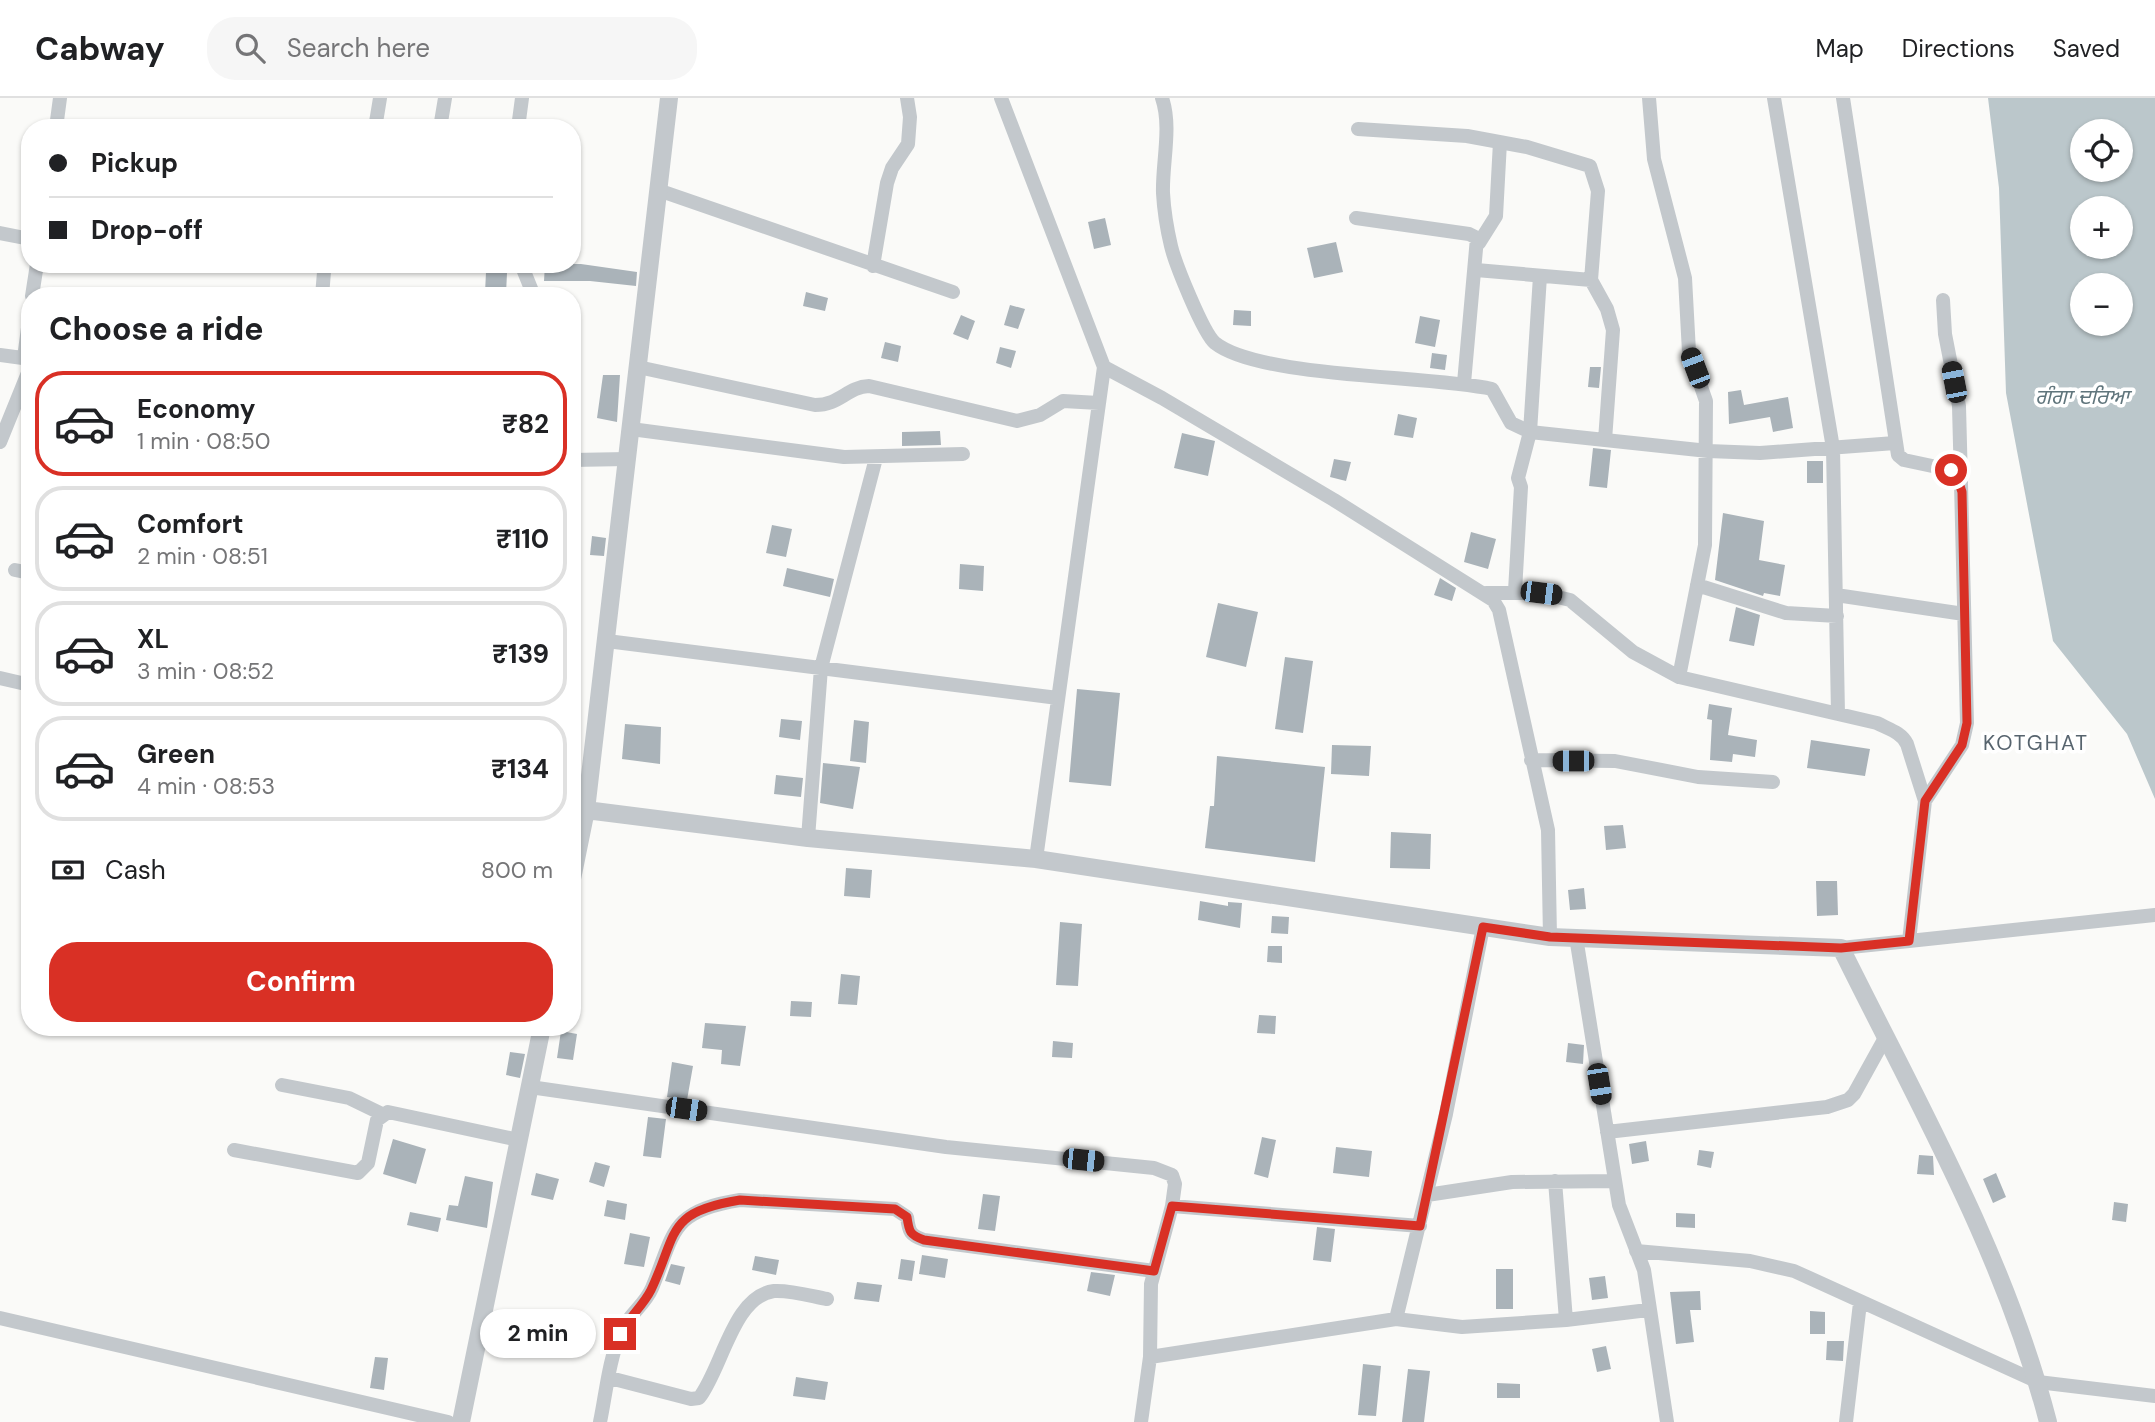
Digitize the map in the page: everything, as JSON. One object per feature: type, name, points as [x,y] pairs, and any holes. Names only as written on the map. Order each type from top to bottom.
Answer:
[{"type":"street","points":[[56,119],[60,98]]},
{"type":"street","points":[[376,119],[380,98]]},
{"type":"street","points":[[442,119],[445,98]]},
{"type":"street","points":[[519,119],[522,98]]},
{"type":"street","points":[[581,797],[607,641],[669,98]]},
{"type":"street","points":[[873,266],[887,183],[892,168],[908,144],[910,117],[907,98]]},
{"type":"street","points":[[1001,98],[1104,367],[1036,859]]},
{"type":"street","points":[[1162,98],[1165,113],[1163,193],[1171,249],[1201,324],[1214,343],[1248,359],[1309,369],[1464,383],[1492,389],[1511,423],[1530,432],[1708,451],[1760,453],[1895,443]]},
{"type":"street","points":[[1649,98],[1654,159],[1685,278],[1689,352],[1706,401],[1708,451],[1705,545],[1679,677]]},
{"type":"street","points":[[1774,98],[1833,448],[1838,714]]},
{"type":"street","points":[[1843,98],[1898,455],[1904,460],[1951,470],[1961,484]]},
{"type":"street","points":[[1358,129],[1467,136],[1500,142],[1582,162],[1595,174],[1598,191],[1591,280],[1607,309],[1613,330],[1605,440]]},
{"type":"street","points":[[1464,383],[1479,243],[1496,216],[1500,142]]},
{"type":"street","points":[[658,190],[953,292]]},
{"type":"street","points":[[1356,218],[1469,234],[1479,243]]},
{"type":"street","points":[[0,233],[21,237]]},
{"type":"street","points":[[1476,270],[1591,280]]},
{"type":"street","points":[[1515,591],[1521,487],[1518,478],[1530,432],[1540,276]]},
{"type":"street","points":[[1925,801],[1962,745],[1967,723],[1959,406],[1945,334],[1943,300]]},
{"type":"street","points":[[0,355],[21,360]]},
{"type":"street","points":[[638,367],[815,405],[833,404],[859,386],[869,386],[1017,421],[1040,415],[1063,401],[1099,403]]},
{"type":"street","points":[[1104,367],[1162,398],[1486,593],[1499,610],[1548,830],[1550,937]]},
{"type":"street","points":[[0,442],[21,382]]},
{"type":"street","points":[[631,429],[810,455],[876,458],[963,454]]},
{"type":"street","points":[[808,838],[821,668],[876,458]]},
{"type":"street","points":[[581,460],[627,459]]},
{"type":"street","points":[[1697,585],[1786,613],[1837,616]]},
{"type":"street","points":[[1486,593],[1515,591],[1557,595],[1570,600],[1633,652],[1679,677],[1877,723],[1903,737],[1925,801],[1909,941]]},
{"type":"street","points":[[1836,595],[1964,614]]},
{"type":"street","points":[[607,641],[1058,698]]},
{"type":"street","points":[[0,678],[21,682]]},
{"type":"street","points":[[1531,760],[1615,761],[1698,777],[1773,782]]},
{"type":"street","points":[[581,809],[808,838],[1036,859],[1550,937],[1841,948],[2155,915]]},
{"type":"street","points":[[1396,1319],[1427,1195],[1483,927]]},
{"type":"street","points":[[1576,937],[1619,1205],[1644,1270],[1667,1422]]},
{"type":"street","points":[[1841,948],[1962,1190],[2038,1382],[2048,1422]]},
{"type":"street","points":[[461,1422],[540,1036]]},
{"type":"street","points":[[1607,1132],[1827,1107],[1848,1100],[1885,1038]]},
{"type":"street","points":[[282,1085],[349,1098],[382,1114],[397,1112],[519,1140]]},
{"type":"street","points":[[530,1087],[946,1147],[1154,1168],[1172,1175],[1175,1184],[1172,1206],[1151,1284],[1150,1357],[1141,1422]]},
{"type":"street","points":[[234,1150],[358,1173],[368,1163],[377,1120],[382,1114]]},
{"type":"street","points":[[1555,1181],[1566,1320]]},
{"type":"street","points":[[1427,1195],[1512,1182],[1615,1181]]},
{"type":"street","points":[[600,1422],[620,1334],[651,1290],[667,1243],[678,1225],[694,1213],[718,1204],[740,1200],[895,1209],[907,1217],[909,1231],[913,1236],[924,1240],[1154,1271]]},
{"type":"street","points":[[1172,1206],[1420,1226]]},
{"type":"street","points":[[1636,1251],[1750,1261],[1794,1271],[2038,1382],[2155,1396]]},
{"type":"street","points":[[610,1378],[691,1399],[699,1398],[743,1312],[754,1298],[778,1291],[828,1298]]},
{"type":"street","points":[[1846,1422],[1860,1303]]},
{"type":"street","points":[[1150,1357],[1396,1319],[1462,1327],[1566,1320],[1648,1310]]},
{"type":"street","points":[[0,1318],[448,1422]]},
{"type":"water","name":"ਗੰਗਾ ਦਰਿਆ","points":[[1988,98],[2155,98],[2155,799],[2127,734],[2053,641],[2006,393],[1999,188]]},
{"type":"building","points":[[1105,218],[1111,245],[1094,249],[1088,222]]},
{"type":"building","points":[[1336,242],[1343,272],[1314,278],[1307,248]]},
{"type":"building","points":[[581,264],[637,272],[636,286],[590,281],[544,281],[544,273],[581,273]]},
{"type":"building","points":[[486,273],[507,273],[506,287],[485,287]]},
{"type":"building","points":[[806,292],[828,298],[825,311],[803,306]]},
{"type":"building","points":[[1010,305],[1025,309],[1018,329],[1004,325]]},
{"type":"building","points":[[1234,310],[1251,311],[1251,326],[1233,325]]},
{"type":"building","points":[[961,315],[975,321],[968,340],[953,334]]},
{"type":"building","points":[[1420,316],[1440,320],[1435,347],[1415,343]]},
{"type":"building","points":[[885,342],[901,346],[898,362],[881,358]]},
{"type":"building","points":[[1000,347],[1016,351],[1011,368],[996,363]]},
{"type":"building","points":[[1432,353],[1447,355],[1445,370],[1430,368]]},
{"type":"building","points":[[1590,367],[1601,367],[1599,388],[1588,387]]},
{"type":"building","points":[[603,375],[620,375],[617,422],[597,418]]},
{"type":"building","points":[[1741,390],[1744,405],[1788,397],[1793,428],[1773,432],[1770,417],[1729,424],[1728,392]]},
{"type":"building","points":[[1398,414],[1417,418],[1413,438],[1394,435]]},
{"type":"building","points":[[940,431],[941,445],[902,446],[902,432]]},
{"type":"building","points":[[1182,433],[1215,441],[1208,476],[1174,468]]},
{"type":"building","points":[[1593,448],[1611,450],[1607,488],[1589,486]]},
{"type":"building","points":[[1334,459],[1351,462],[1346,481],[1330,477]]},
{"type":"building","points":[[1807,461],[1823,461],[1823,483],[1807,483]]},
{"type":"building","points":[[1723,513],[1764,521],[1759,560],[1785,565],[1780,596],[1764,593],[1763,596],[1715,580]]},
{"type":"building","points":[[772,525],[792,529],[786,557],[766,553]]},
{"type":"building","points":[[1471,532],[1496,539],[1488,569],[1464,562]]},
{"type":"building","points":[[592,536],[606,538],[604,556],[590,555]]},
{"type":"building","points":[[960,564],[984,566],[983,591],[959,589]]},
{"type":"building","points":[[787,568],[834,579],[830,597],[783,586]]},
{"type":"building","points":[[1440,578],[1456,588],[1452,601],[1434,595]]},
{"type":"building","points":[[1218,603],[1258,612],[1246,667],[1206,657]]},
{"type":"building","points":[[1736,607],[1760,615],[1754,646],[1729,641]]},
{"type":"building","points":[[1285,657],[1313,661],[1303,733],[1275,729]]},
{"type":"building","points":[[1077,689],[1120,693],[1111,786],[1069,782]]},
{"type":"building","points":[[1709,704],[1732,708],[1728,735],[1757,740],[1755,757],[1733,754],[1732,762],[1710,760],[1712,720],[1707,719]]},
{"type":"building","points":[[781,719],[802,721],[800,740],[779,737]]},
{"type":"building","points":[[854,720],[869,722],[866,763],[850,761]]},
{"type":"building","points":[[625,724],[661,727],[660,764],[622,759]]},
{"type":"building","points":[[1811,740],[1870,749],[1865,776],[1807,768]]},
{"type":"building","points":[[1332,745],[1371,746],[1369,776],[1331,774]]},
{"type":"building","points":[[1217,756],[1325,767],[1315,862],[1205,848],[1210,806],[1214,806]]},
{"type":"building","points":[[823,763],[860,767],[853,809],[820,803]]},
{"type":"building","points":[[776,775],[803,778],[801,797],[774,794]]},
{"type":"building","points":[[1623,825],[1626,848],[1606,850],[1604,826]]},
{"type":"building","points":[[1391,832],[1431,834],[1430,869],[1390,868]]},
{"type":"building","points":[[846,868],[872,870],[870,898],[844,896]]},
{"type":"building","points":[[1816,881],[1837,881],[1838,915],[1817,916]]},
{"type":"building","points":[[1584,888],[1586,909],[1570,910],[1568,890]]},
{"type":"building","points":[[1200,901],[1228,906],[1228,902],[1242,903],[1240,928],[1198,920]]},
{"type":"building","points":[[1272,916],[1289,917],[1288,934],[1271,933]]},
{"type":"building","points":[[1060,922],[1082,924],[1078,986],[1056,985]]},
{"type":"building","points":[[1268,946],[1282,946],[1282,963],[1267,962]]},
{"type":"building","points":[[841,974],[860,976],[857,1005],[838,1004]]},
{"type":"building","points":[[791,1001],[812,1002],[811,1017],[790,1016]]},
{"type":"building","points":[[1259,1015],[1276,1016],[1275,1034],[1257,1033]]},
{"type":"building","points":[[705,1023],[746,1026],[740,1066],[721,1064],[722,1050],[702,1048]]},
{"type":"building","points":[[560,1036],[577,1036],[573,1060],[557,1058]]},
{"type":"building","points":[[1053,1041],[1073,1043],[1072,1058],[1052,1057]]},
{"type":"building","points":[[1568,1043],[1584,1045],[1583,1064],[1566,1062]]},
{"type":"building","points":[[510,1052],[525,1054],[520,1078],[506,1075]]},
{"type":"building","points":[[672,1062],[693,1066],[687,1100],[667,1097]]},
{"type":"building","points":[[648,1117],[666,1119],[661,1158],[643,1156]]},
{"type":"building","points":[[1262,1137],[1276,1140],[1268,1178],[1254,1174]]},
{"type":"building","points":[[393,1139],[426,1149],[416,1184],[383,1174]]},
{"type":"building","points":[[1646,1141],[1649,1161],[1632,1164],[1629,1144]]},
{"type":"building","points":[[1336,1147],[1372,1151],[1369,1177],[1333,1173]]},
{"type":"building","points":[[1699,1150],[1714,1152],[1711,1168],[1697,1165]]},
{"type":"building","points":[[1919,1155],[1933,1156],[1934,1175],[1917,1174]]},
{"type":"building","points":[[595,1162],[610,1166],[604,1187],[589,1182]]},
{"type":"building","points":[[536,1173],[559,1179],[553,1200],[531,1195]]},
{"type":"building","points":[[1996,1173],[2006,1197],[1993,1203],[1983,1179]]},
{"type":"building","points":[[465,1176],[493,1182],[487,1228],[446,1220],[449,1205],[458,1206]]},
{"type":"building","points":[[983,1194],[1000,1196],[995,1231],[978,1229]]},
{"type":"building","points":[[607,1200],[627,1204],[625,1220],[604,1216]]},
{"type":"building","points":[[2114,1202],[2128,1204],[2126,1222],[2112,1220]]},
{"type":"building","points":[[410,1212],[441,1218],[438,1232],[407,1225]]},
{"type":"building","points":[[1676,1213],[1695,1214],[1695,1228],[1676,1227]]},
{"type":"building","points":[[1317,1227],[1335,1229],[1331,1262],[1313,1260]]},
{"type":"building","points":[[630,1233],[650,1237],[644,1267],[624,1264]]},
{"type":"building","points":[[922,1255],[948,1259],[945,1278],[919,1274]]},
{"type":"building","points":[[755,1256],[779,1260],[776,1275],[752,1270]]},
{"type":"building","points":[[901,1259],[915,1261],[912,1281],[898,1279]]},
{"type":"building","points":[[671,1264],[685,1267],[680,1285],[665,1281]]},
{"type":"building","points":[[1496,1269],[1513,1269],[1513,1309],[1496,1309]]},
{"type":"building","points":[[1091,1272],[1115,1275],[1110,1296],[1087,1291]]},
{"type":"building","points":[[1605,1276],[1608,1298],[1592,1300],[1589,1278]]},
{"type":"building","points":[[857,1282],[882,1285],[879,1302],[854,1299]]},
{"type":"building","points":[[1700,1291],[1701,1310],[1690,1310],[1694,1342],[1676,1344],[1670,1292]]},
{"type":"building","points":[[1810,1311],[1825,1312],[1825,1334],[1810,1334]]},
{"type":"building","points":[[1827,1341],[1844,1341],[1843,1361],[1826,1360]]},
{"type":"building","points":[[1606,1346],[1611,1369],[1597,1372],[1592,1349]]},
{"type":"building","points":[[375,1357],[388,1358],[384,1390],[370,1388]]},
{"type":"building","points":[[1363,1364],[1381,1366],[1376,1416],[1358,1415]]},
{"type":"building","points":[[1408,1369],[1430,1371],[1424,1422],[1402,1422]]},
{"type":"building","points":[[796,1377],[828,1382],[825,1400],[793,1396]]},
{"type":"building","points":[[1497,1383],[1520,1384],[1520,1398],[1497,1398]]},
{"type":"district","name":"KOTGHAT","points":[[2036,743]]},
{"type":"route","points":[[620,1334],[627,1320],[651,1290],[667,1243],[678,1225],[694,1213],[718,1204],[740,1200],[895,1209],[902,1211],[907,1217],[909,1231],[913,1236],[924,1240],[1154,1271],[1172,1206],[1420,1226],[1446,1114],[1483,927],[1550,937],[1841,948],[1909,941],[1925,801],[1962,745],[1967,723],[1962,492],[1956,474],[1951,470]]}]
